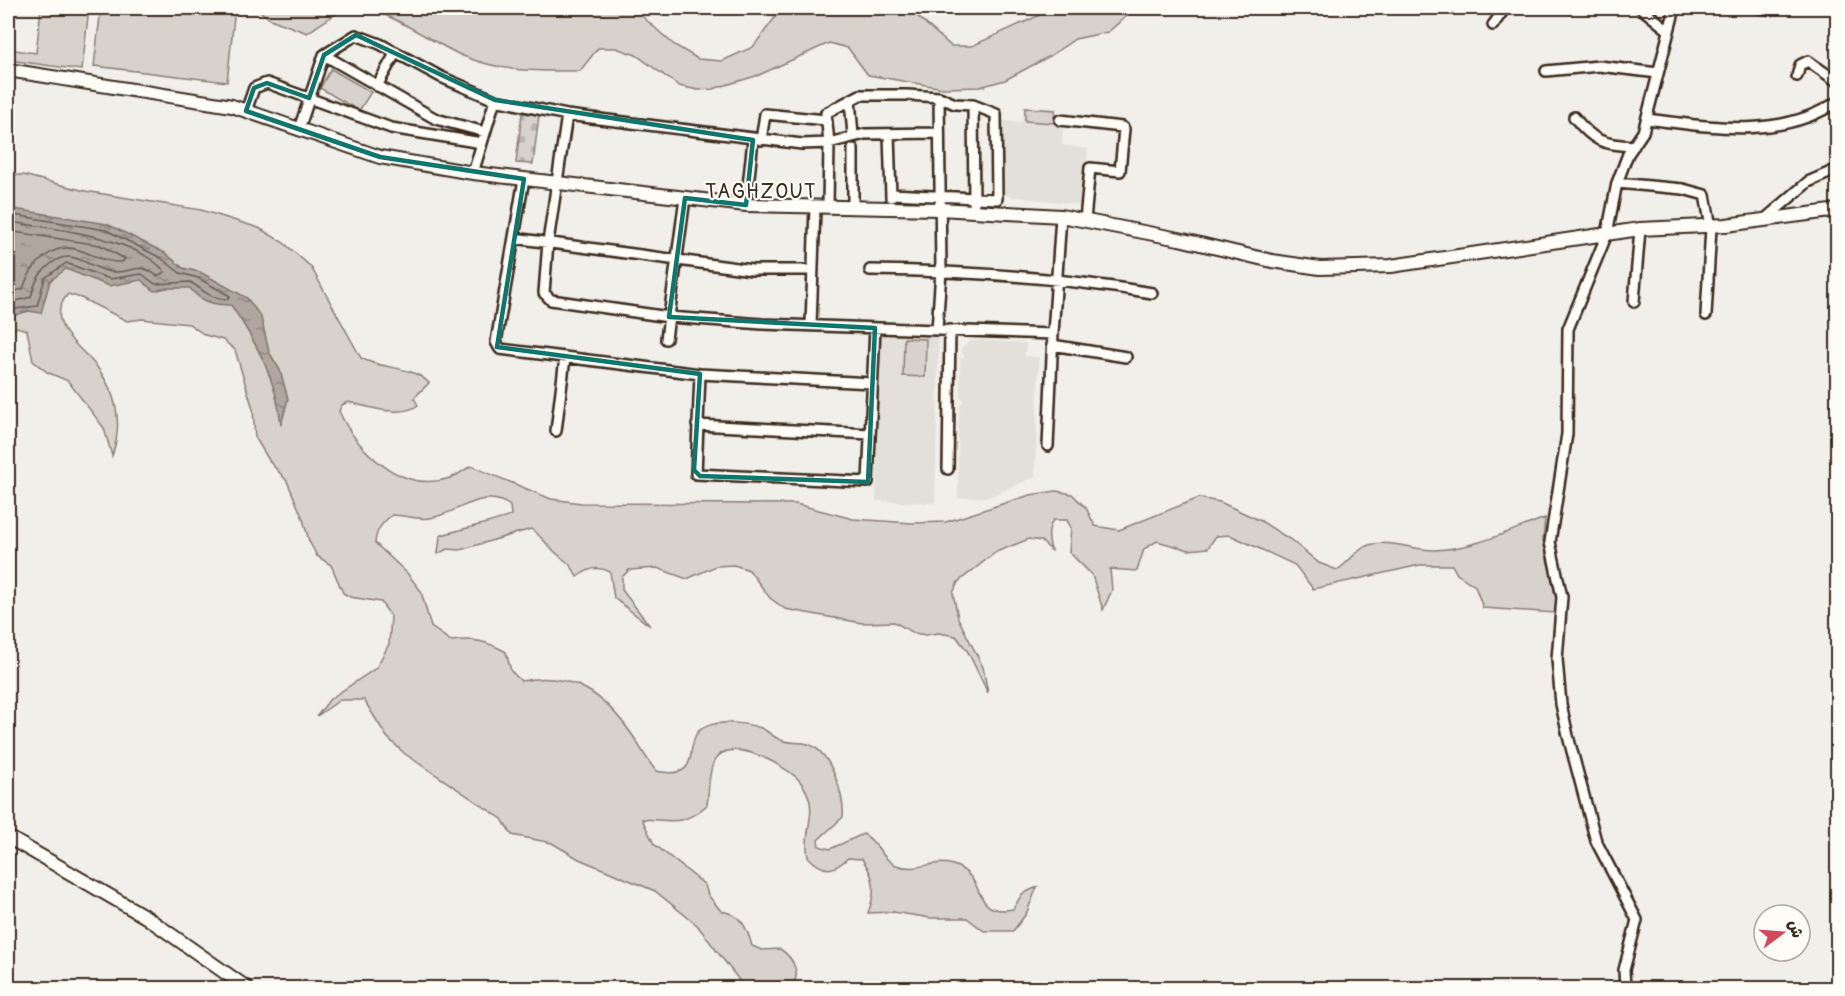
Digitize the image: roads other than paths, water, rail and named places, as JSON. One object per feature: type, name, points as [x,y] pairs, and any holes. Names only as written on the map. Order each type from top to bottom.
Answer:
[{"type":"main road","points":[[8,70],[232,106],[380,157],[473,173],[746,205],[939,209],[1061,216],[1272,261],[1320,268],[1391,266],[1640,229],[1711,227],[1838,210]]},
{"type":"main road","points":[[8,837],[146,917],[247,988]]},
{"type":"street","points":[[1493,25],[1505,8]]},
{"type":"street","points":[[1641,8],[1667,29]]},
{"type":"street","points":[[1625,988],[1626,961],[1636,920],[1596,841],[1568,736],[1561,704],[1557,658],[1562,597],[1550,542],[1567,434],[1568,329],[1606,234],[1617,183],[1647,119],[1667,29],[1675,8]]},
{"type":"street","points":[[300,129],[324,55],[356,35],[396,52],[441,77],[495,100],[567,114],[757,140],[829,143],[853,135],[939,134]]},
{"type":"street","points":[[377,86],[396,52]]},
{"type":"street","points":[[324,55],[436,119],[485,132]]},
{"type":"street","points":[[1797,76],[1800,64],[1808,61],[1838,82]]},
{"type":"street","points":[[1546,71],[1599,66],[1658,73]]},
{"type":"street","points":[[246,111],[254,88],[267,83],[391,128],[482,143]]},
{"type":"street","points":[[828,207],[829,143],[826,113],[860,96],[939,97],[955,104],[974,105],[996,114],[997,199],[891,194]]},
{"type":"street","points":[[937,330],[941,271],[939,97]]},
{"type":"street","points":[[473,173],[495,100]]},
{"type":"street","points":[[850,100],[853,135]]},
{"type":"street","points":[[1647,119],[1713,127],[1752,128],[1789,122],[1820,111],[1838,100]]},
{"type":"street","points":[[974,105],[974,211]]},
{"type":"street","points":[[567,114],[548,242],[544,292],[551,300],[669,317],[875,328],[1053,334]]},
{"type":"street","points":[[746,205],[757,140],[765,114],[826,120]]},
{"type":"street","points":[[1574,117],[1597,140],[1610,145],[1634,146]]},
{"type":"street","points":[[1060,120],[1124,129],[1120,171],[1090,168],[1085,220]]},
{"type":"street","points":[[889,134],[891,208]]},
{"type":"street","points":[[853,149],[854,208]]},
{"type":"street","points":[[1764,220],[1808,182],[1838,169]]},
{"type":"street","points":[[524,179],[497,347],[565,358],[700,374],[872,383]]},
{"type":"street","points":[[1617,183],[1699,192],[1708,201],[1711,227],[1706,315]]},
{"type":"street","points":[[666,339],[685,198]]},
{"type":"street","points":[[811,325],[815,207]]},
{"type":"street","points":[[1048,446],[1061,216]]},
{"type":"street","points":[[1634,302],[1640,229]]},
{"type":"street","points":[[514,238],[752,270],[813,270]]},
{"type":"street","points":[[870,270],[941,271],[1056,279],[1152,293]]},
{"type":"street","points":[[700,374],[694,470],[699,476],[868,482],[875,328]]},
{"type":"street","points":[[948,469],[950,330]]},
{"type":"street","points":[[1052,345],[1126,357]]},
{"type":"street","points":[[556,431],[565,358]]},
{"type":"street","points":[[697,424],[870,434]]},
{"type":"water","points":[[8,208],[107,224],[165,253],[183,268],[200,272],[247,298],[261,317],[269,352],[280,370],[288,399],[281,425],[275,392],[264,362],[231,305],[208,302],[198,297],[190,288],[166,288],[154,291],[141,280],[109,286],[66,269],[50,281],[41,313],[29,311],[8,317]]},
{"type":"district","name":"TAGHZOUT","points":[[761,191]]}]
